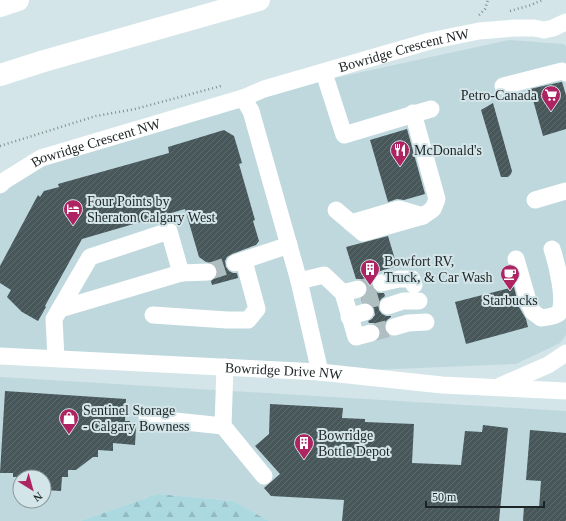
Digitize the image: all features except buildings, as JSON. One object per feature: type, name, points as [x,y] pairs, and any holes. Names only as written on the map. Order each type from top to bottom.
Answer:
[{"type":"highway","points":[[0,6],[18,0]]},
{"type":"highway","points":[[0,75],[44,61],[259,0]]},
{"type":"street","name":"Bowridge Crescent NW","points":[[0,186],[4,181],[41,158],[243,98],[264,89],[324,73],[430,41],[479,31],[515,28],[534,28],[544,30],[566,22]]},
{"type":"street","points":[[503,86],[562,71],[566,73]]},
{"type":"street","points":[[324,73],[344,135],[430,109]]},
{"type":"street","points":[[243,98],[251,111],[299,281],[320,372]]},
{"type":"street","points":[[336,210],[363,233],[422,216],[433,209],[437,199],[413,113]]},
{"type":"street","points":[[535,200],[566,191]]},
{"type":"street","points":[[56,358],[54,319],[90,257],[168,231],[181,273]]},
{"type":"street","points":[[153,315],[248,320],[257,309],[240,262],[289,246]]},
{"type":"street","points":[[516,259],[529,304],[533,312],[541,318],[552,317],[561,312],[565,303],[566,292],[552,249]]},
{"type":"street","points":[[60,308],[181,273],[208,272]]},
{"type":"street","points":[[299,281],[324,275],[357,311]]},
{"type":"street","points":[[398,279],[412,280],[419,302],[408,323],[387,305],[398,279]]},
{"type":"street","points":[[496,388],[548,365],[566,353]]},
{"type":"street","name":"Bowridge Drive NW","points":[[0,356],[320,372],[442,385],[566,391]]},
{"type":"street","points":[[224,367],[223,426],[264,476]]},
{"type":"street","points":[[146,418],[223,426]]},
{"type":"path","points":[[484,16],[477,17],[485,9],[488,0]]},
{"type":"path","points":[[505,12],[531,6],[542,0]]},
{"type":"path","points":[[0,146],[96,116],[135,109],[223,85]]},
{"type":"shaded area","points":[[509,40],[564,44],[566,47],[566,335],[560,343],[516,364],[320,372],[0,356],[0,185],[41,158],[243,98]]},
{"type":"shaded area","points":[[0,377],[566,411],[566,521],[269,521],[233,501],[158,494],[80,521],[0,521]]},
{"type":"green space","points":[[158,494],[233,501],[269,521],[80,521]]},
{"type":"tunnel","points":[[208,272],[235,263]]},
{"type":"tunnel","points":[[358,289],[381,283]]},
{"type":"tunnel","points":[[362,302],[385,295]]},
{"type":"tunnel","points":[[371,333],[394,327]]},
{"type":"place","name":"Petro-Canada","points":[[551,112]]},
{"type":"place","name":"McDonald's","points":[[400,167]]},
{"type":"place","name":"Four Points by Sheraton Calgary West","points":[[73,226]]},
{"type":"place","name":"Bowfort RV, Truck, & Car Wash","points":[[370,286]]},
{"type":"place","name":"Starbucks","points":[[510,291]]},
{"type":"place","name":"Sentinel Storage - Calgary Bowness","points":[[69,435]]},
{"type":"place","name":"Bowridge Bottle Depot","points":[[304,460]]}]
